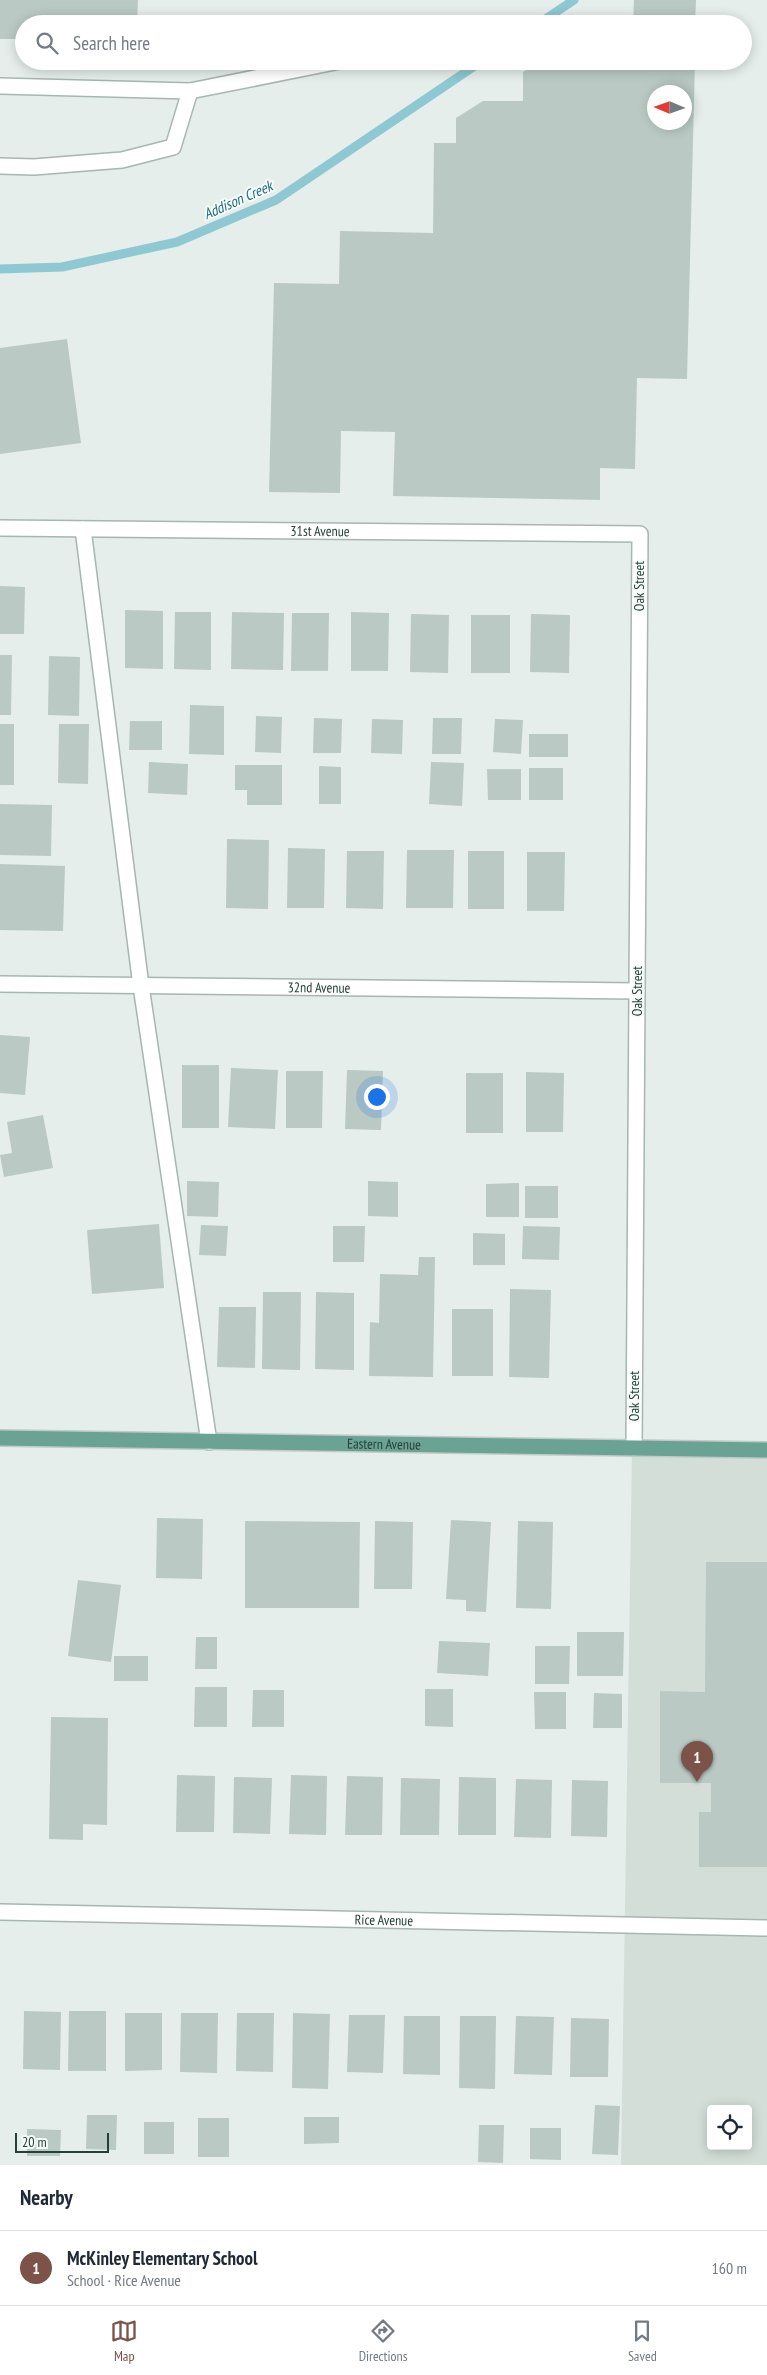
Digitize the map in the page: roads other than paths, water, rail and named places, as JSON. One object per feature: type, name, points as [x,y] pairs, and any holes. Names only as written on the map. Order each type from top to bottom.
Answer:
[{"type":"main road","name":"Eastern Avenue","points":[[0,1438],[767,1450]]},
{"type":"street","points":[[0,86],[190,91],[295,70]]},
{"type":"street","points":[[0,166],[34,167],[122,160],[172,147],[190,91]]},
{"type":"street","name":"31st Avenue","points":[[0,528],[640,534]]},
{"type":"street","points":[[83,529],[141,986],[209,1442]]},
{"type":"street","name":"Oak Street","points":[[634,1448],[640,534]]},
{"type":"street","name":"32nd Avenue","points":[[0,984],[637,991]]},
{"type":"street","name":"Rice Avenue","points":[[0,1912],[767,1928]]},
{"type":"waterway","name":"Addison Creek","points":[[552,15],[574,0]]},
{"type":"waterway","name":"Addison Creek","points":[[0,269],[62,267],[177,242],[276,200],[469,70]]},
{"type":"place","name":"McKinley Elementary School","points":[[697,1782]]}]
